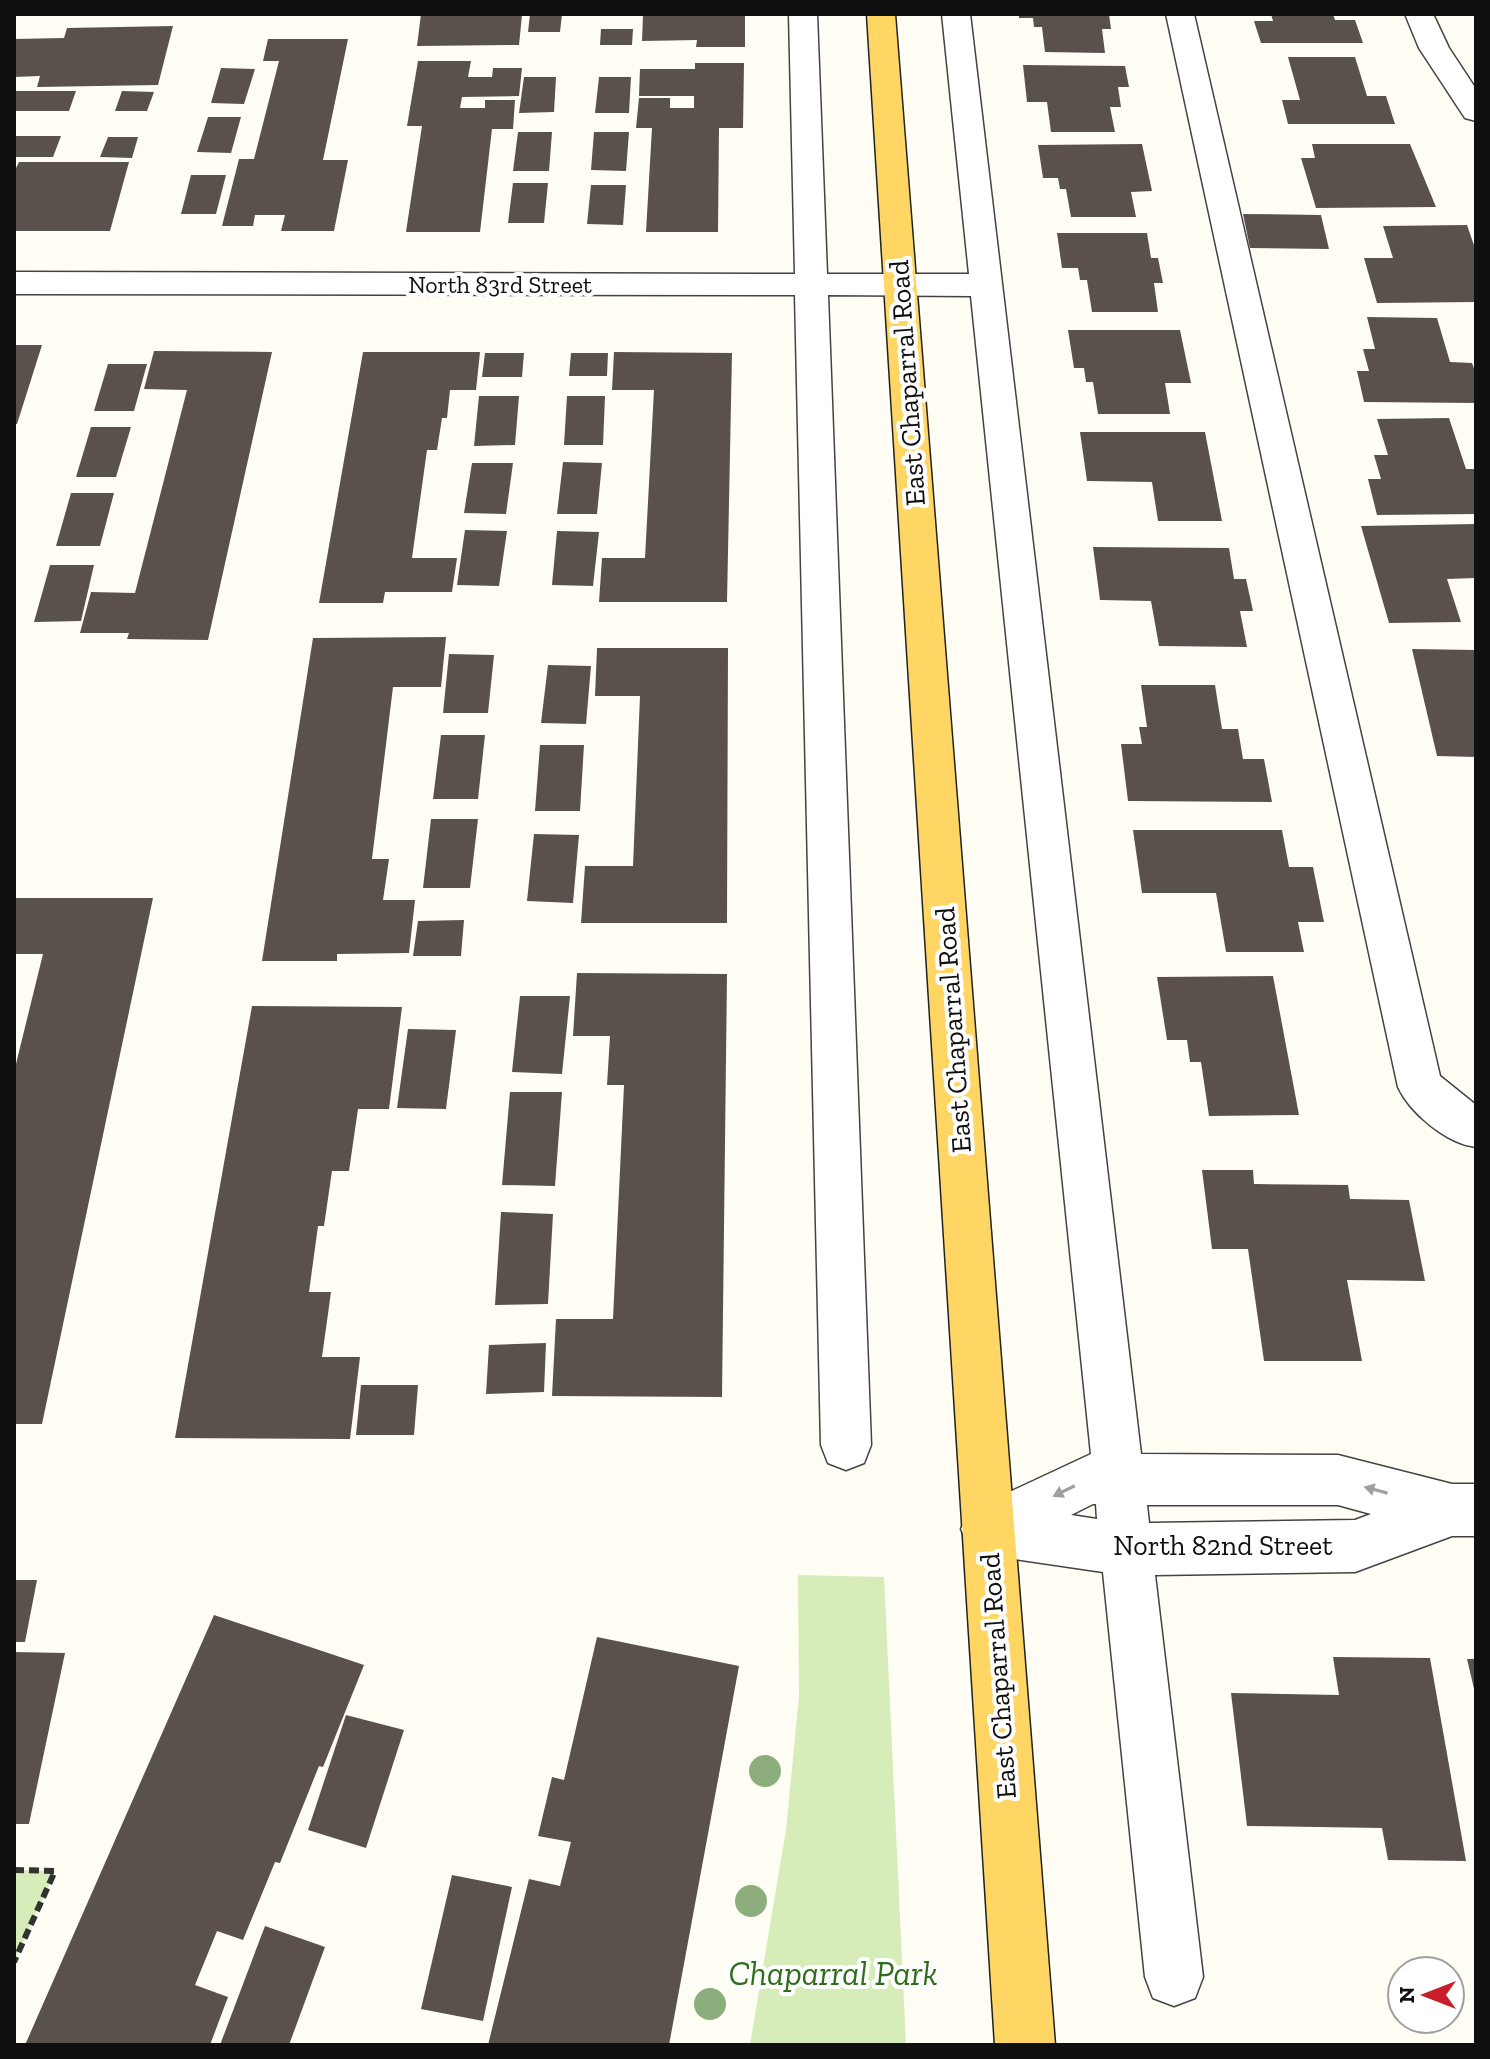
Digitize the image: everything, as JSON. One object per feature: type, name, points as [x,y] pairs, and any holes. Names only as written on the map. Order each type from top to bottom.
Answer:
[{"type":"main road","name":"East Chaparral Road","points":[[881,14],[1025,2045]]},
{"type":"street","points":[[803,14],[846,1445]]},
{"type":"street","points":[[956,14],[1174,1977]]},
{"type":"street","points":[[1180,14],[1420,1087],[1468,1126],[1476,1127]]},
{"type":"street","points":[[1419,14],[1434,48],[1476,112]]},
{"type":"street","name":"North 83rd Street","points":[[14,283],[986,285]]},
{"type":"street","name":"North 82nd Street","points":[[987,1529],[1090,1479],[1338,1480],[1464,1510]]},
{"type":"street","name":"North 82nd Street","points":[[987,1529],[1126,1549],[1355,1546],[1464,1510]]},
{"type":"path","points":[[14,1870],[55,1871],[14,1962]]},
{"type":"green space","name":"Chaparral Park","points":[[798,1575],[884,1577],[906,2045],[750,2045],[786,1830],[799,1697]]},
{"type":"green space","points":[[14,1870],[55,1871],[14,1962]]},
{"type":"building","points":[[421,14],[522,15],[519,45],[417,46]]},
{"type":"building","points":[[530,14],[562,14],[560,32],[528,32]]},
{"type":"building","points":[[745,14],[745,47],[696,47],[697,40],[642,41],[643,15]]},
{"type":"building","points":[[1019,14],[1109,14],[1111,29],[1102,29],[1105,53],[1045,52],[1042,27],[1034,27],[1033,18],[1019,18]]},
{"type":"building","points":[[1271,14],[1333,14],[1335,20],[1355,20],[1363,43],[1261,43],[1254,21],[1273,21]]},
{"type":"building","points":[[173,26],[158,85],[37,87],[40,76],[14,77],[14,39],[64,38],[67,28]]},
{"type":"building","points":[[601,29],[633,29],[632,45],[600,45]]},
{"type":"building","points":[[268,39],[348,39],[323,160],[348,160],[334,231],[281,231],[285,215],[255,215],[253,226],[222,226],[239,159],[254,159],[279,61],[263,61]]},
{"type":"building","points":[[1288,57],[1355,57],[1367,96],[1386,96],[1395,124],[1288,124],[1282,100],[1300,100]]},
{"type":"building","points":[[418,61],[471,61],[468,77],[492,77],[493,68],[522,68],[519,96],[462,97],[460,108],[485,108],[485,100],[515,100],[513,129],[492,129],[480,232],[406,232],[422,126],[407,126]]},
{"type":"building","points":[[695,63],[744,63],[743,128],[719,128],[718,232],[646,232],[652,128],[636,128],[639,98],[670,98],[670,108],[694,108],[694,96],[639,96],[640,69],[695,69]]},
{"type":"building","points":[[1023,65],[1125,66],[1129,87],[1118,87],[1121,107],[1110,107],[1115,132],[1051,132],[1047,102],[1027,102]]},
{"type":"building","points":[[221,68],[255,69],[244,104],[211,103]]},
{"type":"building","points":[[524,77],[556,77],[554,112],[519,113]]},
{"type":"building","points":[[599,77],[631,77],[629,113],[595,113]]},
{"type":"building","points":[[15,91],[76,91],[69,111],[14,111]]},
{"type":"building","points":[[122,91],[154,92],[147,111],[115,111]]},
{"type":"building","points":[[208,117],[241,117],[231,153],[197,152]]},
{"type":"building","points":[[518,132],[552,132],[549,171],[513,171]]},
{"type":"building","points":[[594,132],[629,132],[626,171],[591,170]]},
{"type":"building","points":[[14,136],[61,136],[53,157],[14,157]]},
{"type":"building","points":[[108,137],[138,137],[132,158],[100,157]]},
{"type":"building","points":[[1142,144],[1152,191],[1131,192],[1136,217],[1071,217],[1066,189],[1060,189],[1058,178],[1043,178],[1038,145]]},
{"type":"building","points":[[1312,144],[1410,144],[1436,207],[1316,208],[1301,158],[1315,158]]},
{"type":"building","points":[[19,162],[129,162],[110,231],[14,231],[14,172]]},
{"type":"building","points":[[191,175],[226,175],[216,214],[181,214]]},
{"type":"building","points":[[513,183],[548,183],[544,223],[508,223]]},
{"type":"building","points":[[591,185],[626,185],[623,225],[587,224]]},
{"type":"building","points":[[1243,214],[1321,215],[1329,249],[1250,248]]},
{"type":"building","points":[[1467,225],[1476,251],[1476,302],[1377,303],[1364,258],[1393,258],[1383,226]]},
{"type":"building","points":[[1057,233],[1147,233],[1151,258],[1158,258],[1163,283],[1154,283],[1158,312],[1092,312],[1087,280],[1080,280],[1078,268],[1062,268]]},
{"type":"building","points":[[1367,317],[1437,318],[1450,362],[1472,363],[1476,374],[1476,403],[1364,402],[1357,371],[1369,371],[1363,349],[1375,349]]},
{"type":"building","points":[[1068,330],[1180,330],[1191,383],[1165,383],[1170,414],[1098,414],[1093,382],[1086,382],[1084,368],[1074,368]]},
{"type":"building","points":[[14,345],[42,345],[17,424],[14,424]]},
{"type":"building","points":[[154,351],[272,352],[208,640],[127,639],[129,633],[80,633],[91,592],[135,593],[187,390],[144,389]]},
{"type":"building","points":[[363,352],[480,352],[476,390],[450,390],[447,418],[442,418],[437,450],[427,450],[412,558],[457,558],[452,592],[385,592],[383,603],[319,603]]},
{"type":"building","points":[[614,352],[732,353],[727,602],[599,602],[602,558],[645,558],[654,390],[612,390]]},
{"type":"building","points":[[485,353],[524,353],[522,377],[482,377]]},
{"type":"building","points":[[571,353],[608,353],[607,376],[569,376]]},
{"type":"building","points":[[108,364],[147,364],[134,411],[94,411]]},
{"type":"building","points":[[479,396],[519,396],[515,445],[474,446]]},
{"type":"building","points":[[567,396],[605,396],[603,445],[564,445]]},
{"type":"building","points":[[1449,418],[1466,469],[1476,469],[1476,514],[1377,515],[1368,479],[1381,479],[1374,455],[1388,455],[1377,419]]},
{"type":"building","points":[[91,427],[131,427],[116,477],[76,477]]},
{"type":"building","points":[[1080,432],[1205,432],[1222,521],[1158,521],[1152,482],[1087,481]]},
{"type":"building","points":[[563,462],[602,463],[597,514],[557,514]]},
{"type":"building","points":[[472,463],[513,463],[506,514],[464,513]]},
{"type":"building","points":[[71,493],[114,493],[100,546],[56,546]]},
{"type":"building","points":[[1476,524],[1476,578],[1447,579],[1461,622],[1389,623],[1361,526]]},
{"type":"building","points":[[465,530],[507,531],[499,586],[457,585]]},
{"type":"building","points":[[557,531],[599,532],[593,586],[552,585]]},
{"type":"building","points":[[1093,547],[1229,548],[1234,579],[1246,579],[1253,611],[1240,611],[1247,647],[1159,646],[1151,601],[1100,600]]},
{"type":"building","points":[[50,565],[94,565],[81,621],[34,622]]},
{"type":"building","points":[[446,637],[441,687],[393,687],[372,859],[389,859],[383,900],[415,900],[409,953],[337,954],[337,961],[262,961],[313,638]]},
{"type":"building","points":[[597,648],[728,648],[727,923],[581,923],[585,866],[633,866],[640,696],[595,696]]},
{"type":"building","points":[[1412,649],[1476,650],[1476,757],[1437,756]]},
{"type":"building","points":[[449,654],[494,655],[488,713],[443,713]]},
{"type":"building","points":[[548,665],[591,666],[586,724],[541,723]]},
{"type":"building","points":[[1141,685],[1215,685],[1222,729],[1238,729],[1243,759],[1264,759],[1272,802],[1128,801],[1121,744],[1142,744],[1139,727],[1147,727]]},
{"type":"building","points":[[441,735],[485,735],[478,799],[433,799]]},
{"type":"building","points":[[540,745],[584,745],[580,811],[535,811]]},
{"type":"building","points":[[431,819],[478,819],[470,888],[423,888]]},
{"type":"building","points":[[1133,830],[1282,830],[1289,867],[1313,867],[1324,922],[1298,922],[1304,952],[1226,952],[1216,893],[1142,893]]},
{"type":"building","points":[[534,834],[579,835],[573,903],[527,901]]},
{"type":"building","points":[[14,898],[153,898],[42,1424],[14,1424],[14,1072],[43,954],[14,954]]},
{"type":"building","points":[[464,920],[461,956],[413,956],[418,921]]},
{"type":"building","points":[[577,973],[727,974],[722,1397],[552,1396],[556,1319],[613,1319],[624,1085],[607,1085],[610,1036],[573,1036]]},
{"type":"building","points":[[1273,976],[1299,1115],[1209,1116],[1201,1062],[1190,1062],[1187,1040],[1167,1040],[1157,977]]},
{"type":"building","points":[[520,996],[570,996],[562,1074],[512,1072]]},
{"type":"building","points":[[252,1006],[402,1007],[389,1109],[358,1109],[349,1171],[332,1171],[324,1226],[318,1226],[309,1292],[331,1292],[322,1357],[360,1357],[350,1439],[175,1438]]},
{"type":"building","points":[[408,1029],[456,1030],[446,1109],[397,1108]]},
{"type":"building","points":[[510,1092],[562,1092],[555,1186],[502,1185]]},
{"type":"building","points":[[1202,1170],[1253,1170],[1254,1184],[1348,1185],[1350,1199],[1409,1200],[1425,1281],[1347,1280],[1362,1361],[1264,1361],[1248,1249],[1212,1249]]},
{"type":"building","points":[[501,1212],[553,1214],[548,1304],[495,1305]]},
{"type":"building","points":[[546,1343],[544,1392],[486,1394],[489,1345]]},
{"type":"building","points":[[361,1385],[418,1385],[414,1435],[356,1435]]},
{"type":"building","points":[[14,1580],[37,1580],[25,1642],[14,1642]]},
{"type":"building","points":[[214,1615],[364,1665],[323,1767],[319,1766],[280,1863],[275,1862],[243,1940],[217,1931],[195,1985],[228,1997],[210,2045],[25,2045]]},
{"type":"building","points":[[597,1637],[739,1666],[669,2045],[488,2045],[529,1879],[560,1886],[571,1842],[538,1836],[552,1777],[564,1780]]},
{"type":"building","points":[[14,1652],[65,1653],[29,1824],[14,1824]]},
{"type":"building","points":[[1333,1657],[1430,1658],[1466,1861],[1388,1860],[1382,1828],[1247,1826],[1231,1693],[1339,1695]]},
{"type":"building","points":[[1467,1659],[1476,1659],[1476,1693],[1475,1693]]},
{"type":"building","points":[[346,1715],[404,1730],[366,1848],[308,1830]]},
{"type":"building","points":[[452,1875],[512,1887],[483,2021],[421,2009]]},
{"type":"building","points":[[265,1926],[325,1947],[289,2045],[220,2045]]}]
